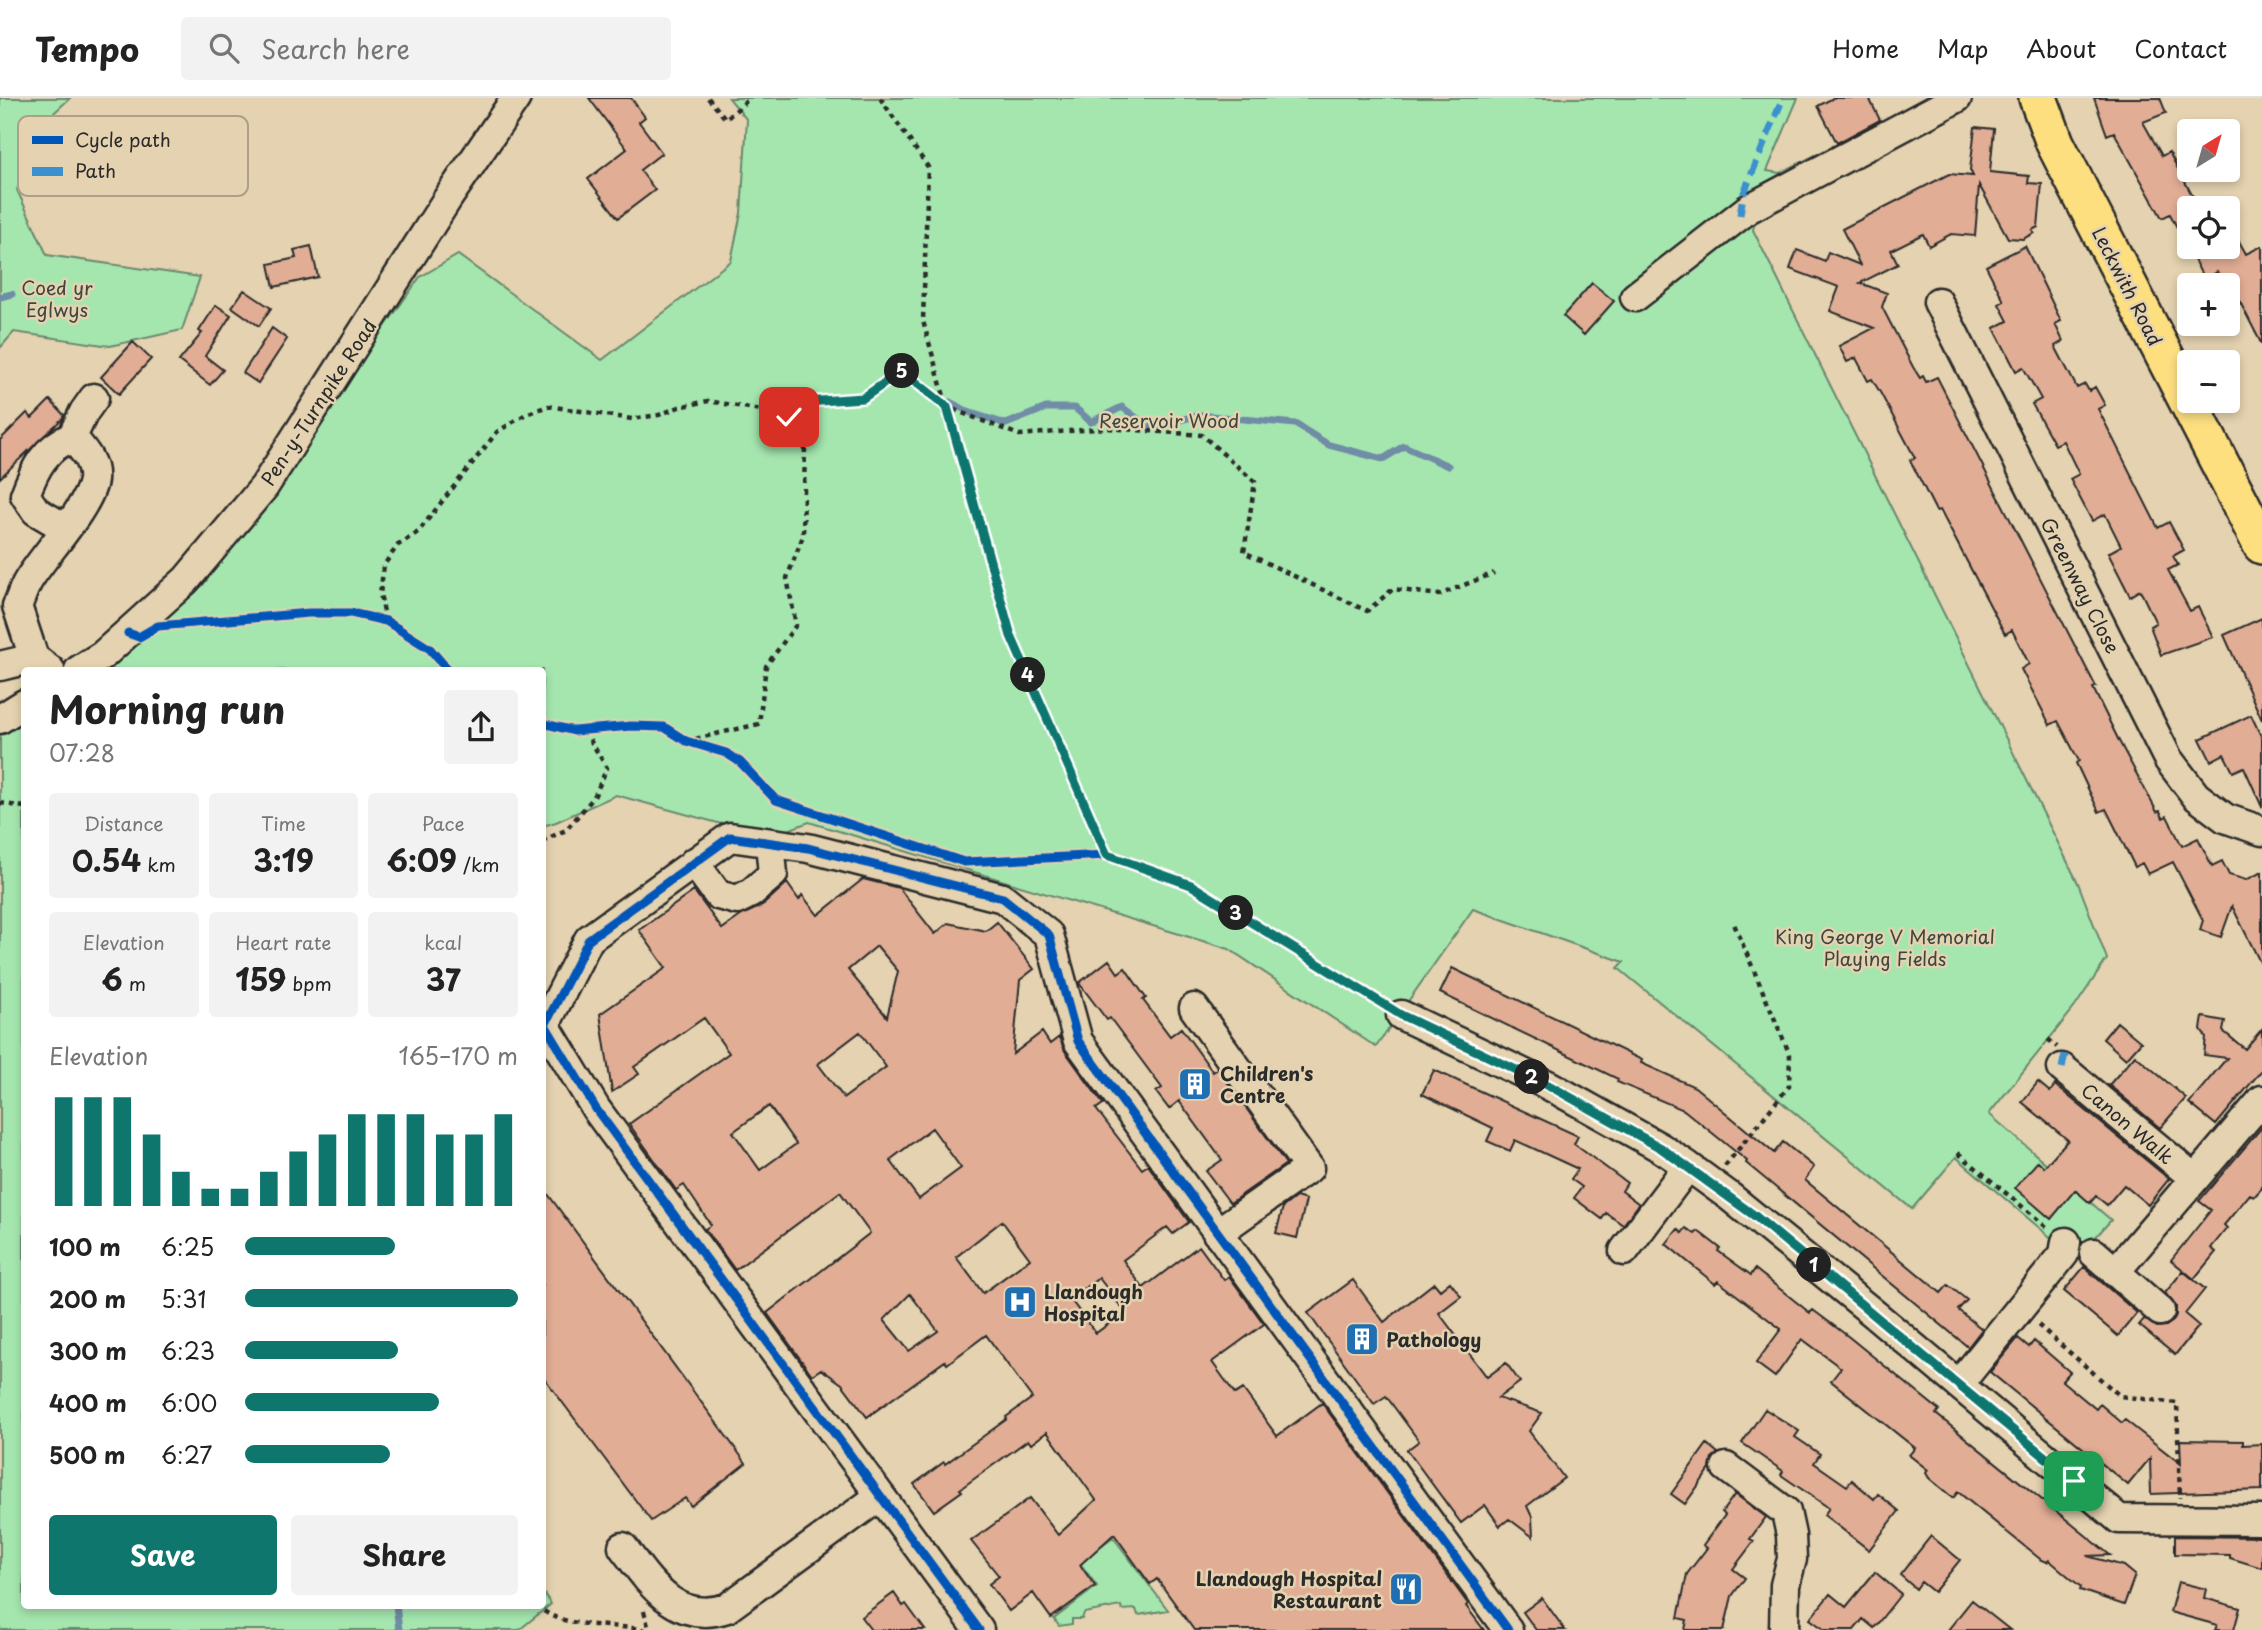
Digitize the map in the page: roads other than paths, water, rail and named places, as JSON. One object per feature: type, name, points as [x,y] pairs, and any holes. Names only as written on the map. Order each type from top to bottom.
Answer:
[{"type":"main road","name":"Leckwith Road","points":[[2039,98],[2055,143],[2262,545]]},
{"type":"street","name":"Pen-y-Turnpike Road","points":[[84,667],[103,655],[186,580],[264,487],[448,198],[516,98]]},
{"type":"street","points":[[1635,297],[1748,209],[1957,98]]},
{"type":"street","name":"Greenway Close","points":[[1938,302],[2168,759],[2196,796],[2225,818],[2262,831]]},
{"type":"street","points":[[65,528],[36,511],[25,495],[32,476],[44,457],[57,444],[72,438],[83,412],[94,398]]},
{"type":"street","points":[[0,666],[42,664],[17,606],[28,581],[87,496],[93,480],[89,456],[72,438]]},
{"type":"street","points":[[0,719],[21,706]]},
{"type":"street","points":[[546,1023],[589,939],[730,837],[808,848],[1003,898],[1049,935],[1078,1041],[1507,1630]]},
{"type":"street","points":[[694,862],[718,895],[737,900],[751,893],[773,873],[770,843]]},
{"type":"street","points":[[1194,1008],[1309,1168],[1217,1233]]},
{"type":"street","points":[[1401,1015],[1550,1086],[1688,1166],[1959,1384],[2119,1519],[2262,1520]]},
{"type":"street","points":[[546,1027],[596,1110],[979,1630]]},
{"type":"street","name":"Canon Walk","points":[[2062,1068],[2194,1178]]},
{"type":"street","points":[[2115,1272],[2262,1100]]},
{"type":"street","points":[[1624,1251],[1688,1166]]},
{"type":"street","points":[[1959,1384],[2064,1254],[2066,1242]]},
{"type":"street","points":[[2094,1253],[2160,1311]]},
{"type":"street","points":[[1726,1467],[1786,1512],[1792,1559],[1785,1585],[1784,1630]]},
{"type":"street","points":[[623,1547],[670,1601],[701,1621],[727,1608],[880,1496]]},
{"type":"waterway","points":[[0,297],[12,294]]},
{"type":"waterway","points":[[950,402],[971,413],[1006,424],[1046,408],[1075,408],[1091,422],[1122,407],[1149,427],[1201,415],[1295,424],[1329,445],[1383,459],[1404,446],[1448,466]]},
{"type":"waterway","points":[[396,1609],[399,1630]]},
{"type":"place","name":"Children's Centre","points":[[1195,1084]]},
{"type":"place","name":"Llandough Hospital","points":[[1020,1302]]},
{"type":"place","name":"Pathology","points":[[1362,1339]]},
{"type":"place","name":"Llandough Hospital Restaurant","points":[[1406,1589]]},
{"type":"park label","name":"Coed yr Eglwys","points":[[57,298]]},
{"type":"park label","name":"Reservoir Wood","points":[[1169,420]]},
{"type":"park label","name":"King George V Memorial Playing Fields","points":[[1885,947]]}]
